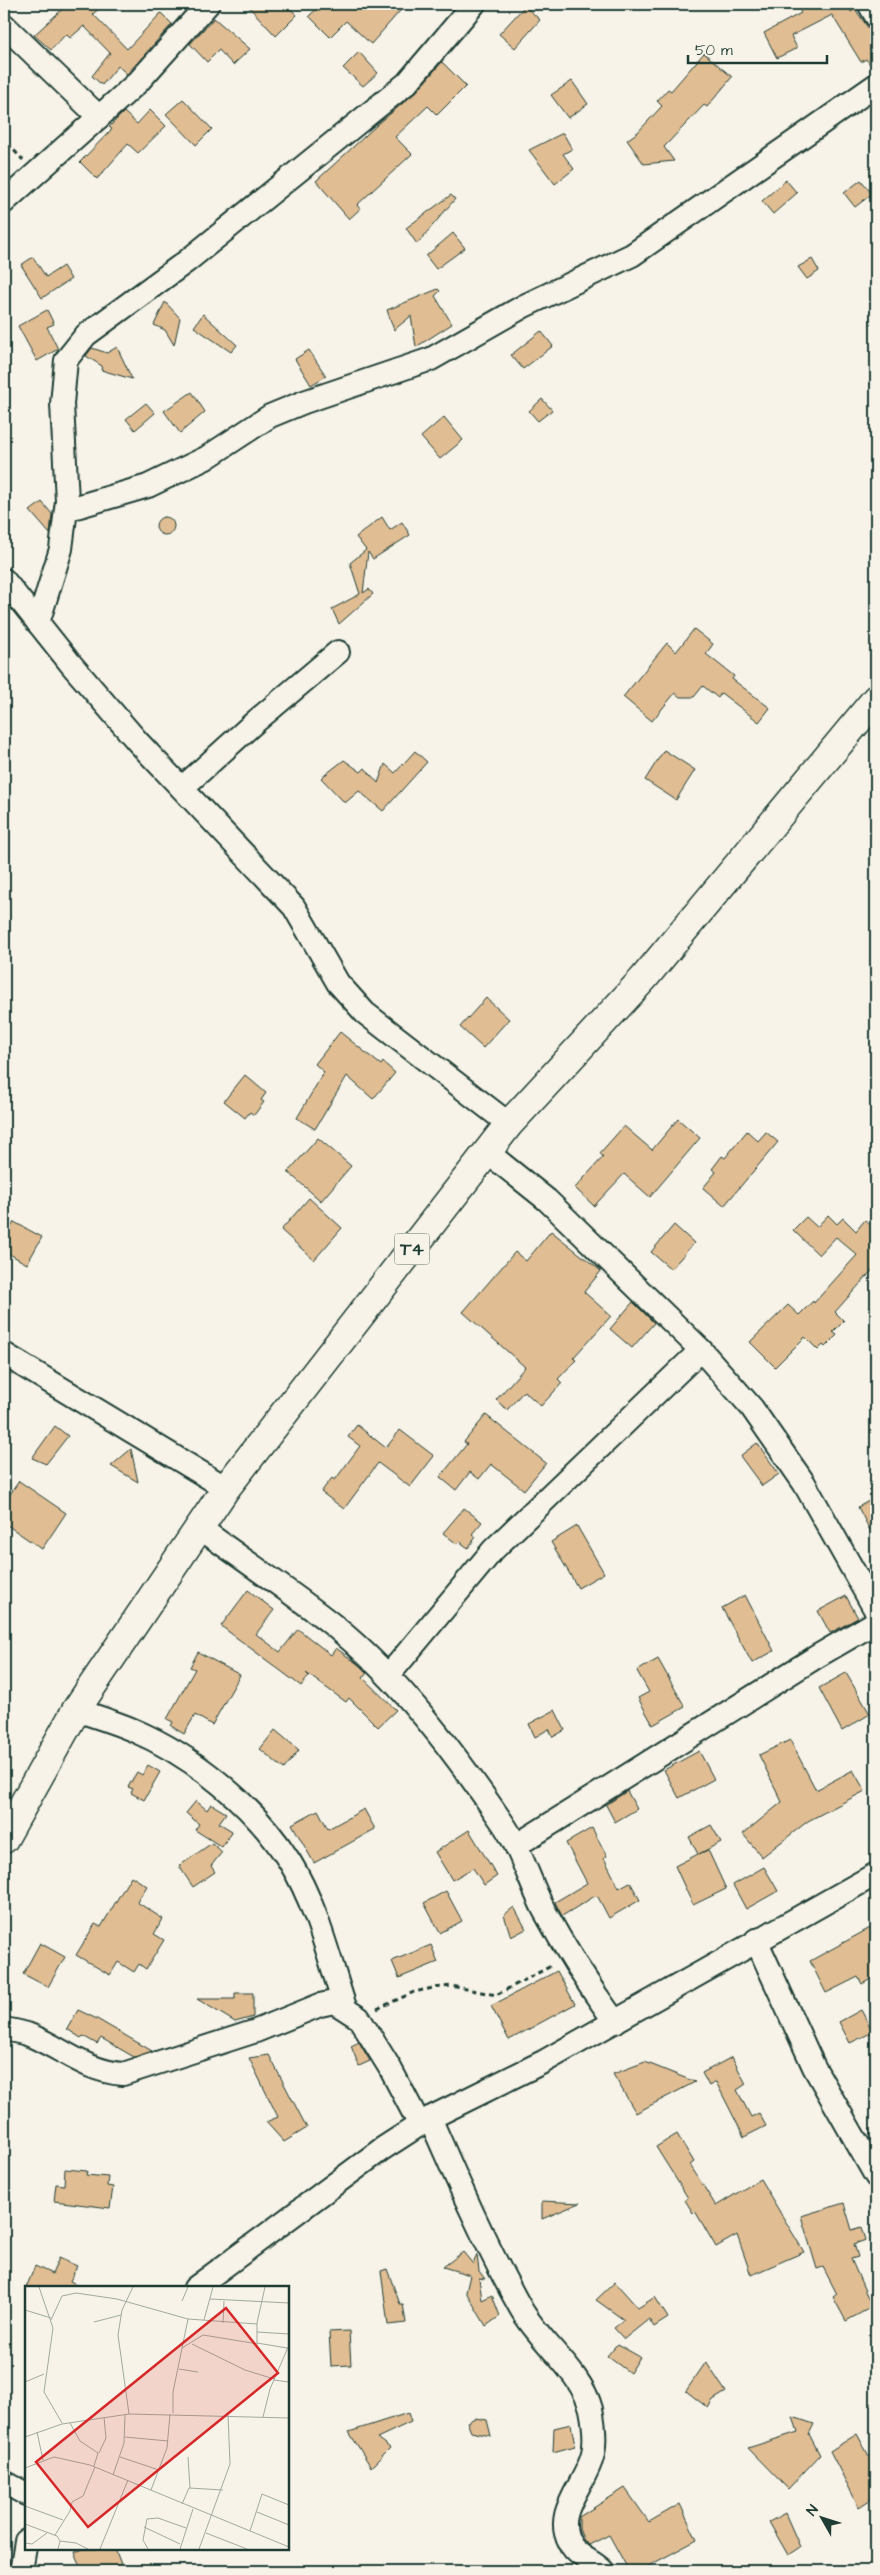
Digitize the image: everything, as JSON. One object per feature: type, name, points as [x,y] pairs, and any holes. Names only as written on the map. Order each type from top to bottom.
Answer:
[{"type":"highway","name":"T4","points":[[4,1840],[76,1710],[226,1488],[509,1124],[644,978],[876,700]]},
{"type":"street","points":[[4,202],[138,82],[208,4]]},
{"type":"street","points":[[38,623],[61,549],[66,510],[62,404],[66,360],[86,335],[187,261],[407,82],[474,4]]},
{"type":"street","points":[[870,4],[876,16]]},
{"type":"street","points":[[4,25],[99,118]]},
{"type":"street","points":[[66,510],[148,486],[206,458],[270,416],[304,402],[431,359],[524,306],[632,255],[876,85]]},
{"type":"street","points":[[4,580],[138,742],[294,907],[338,983],[365,1012],[509,1124]]},
{"type":"street","points":[[182,788],[255,722],[338,652]]},
{"type":"street","points":[[487,1152],[547,1200],[701,1350],[752,1408],[804,1483],[876,1612]]},
{"type":"street","points":[[388,1676],[493,1550],[701,1350]]},
{"type":"street","points":[[4,1354],[226,1488]]},
{"type":"street","points":[[199,1527],[333,1626],[388,1676],[431,1726],[503,1822],[517,1845],[544,1908],[569,1955],[615,2022]]},
{"type":"street","points":[[517,1845],[816,1657],[876,1622]]},
{"type":"street","points":[[76,1710],[134,1730],[190,1761],[239,1801],[268,1832],[290,1863],[313,1910],[352,2013],[425,2122],[520,2308],[544,2342],[579,2382],[590,2408],[595,2431],[593,2454],[583,2482],[568,2506],[563,2522],[566,2536],[572,2548],[603,2571]]},
{"type":"street","points":[[198,2286],[382,2149],[425,2122],[543,2062],[756,1940],[876,1874]]},
{"type":"street","points":[[756,1940],[814,2067],[876,2176]]},
{"type":"street","points":[[4,2028],[27,2034],[68,2057],[105,2072],[123,2074],[256,2030],[320,2005],[334,2002],[352,2013]]},
{"type":"street","points":[[4,2482],[25,2493]]},
{"type":"street","points":[[21,2571],[25,2547]]},
{"type":"path","points":[[352,2013],[433,1988],[451,1986],[496,1995],[537,1975],[569,1955]]},
{"type":"building","points":[[68,4],[104,4],[93,14],[127,49],[161,13],[172,24],[127,74],[118,66],[102,85],[92,76],[110,53],[84,26],[70,38],[66,34],[51,50],[34,35]]},
{"type":"building","points":[[246,4],[285,4],[297,15],[276,36]]},
{"type":"building","points":[[322,4],[406,4],[371,44],[346,21],[330,37],[309,16]]},
{"type":"building","points":[[796,4],[854,4],[848,7],[851,12],[855,9],[869,29],[876,29],[876,72],[866,59],[861,62],[832,15],[791,36],[797,48],[777,58],[764,33],[801,13]]},
{"type":"building","points":[[525,6],[540,20],[515,48],[499,34]]},
{"type":"building","points":[[214,18],[250,49],[233,65],[219,50],[207,62],[190,44]]},
{"type":"building","points":[[359,52],[378,73],[363,86],[343,68]]},
{"type":"building","points":[[704,53],[732,77],[707,107],[704,105],[664,147],[674,161],[644,164],[627,140],[638,132],[662,106],[657,101],[668,89],[671,91]]},
{"type":"building","points":[[442,62],[466,86],[437,115],[428,106],[395,137],[412,154],[357,205],[360,209],[349,219],[316,181],[415,93]]},
{"type":"building","points":[[572,81],[588,104],[568,118],[551,95]]},
{"type":"building","points":[[183,99],[212,129],[196,145],[166,114]]},
{"type":"building","points":[[150,110],[166,126],[138,153],[128,144],[97,179],[80,162],[112,129],[109,127],[124,112],[137,124]]},
{"type":"building","points":[[563,133],[572,149],[563,154],[574,169],[555,184],[529,150]]},
{"type":"building","points":[[786,180],[797,193],[773,214],[762,201]]},
{"type":"building","points":[[861,180],[872,194],[855,207],[844,193]]},
{"type":"building","points":[[451,195],[455,199],[417,244],[406,228]]},
{"type":"building","points":[[453,233],[465,248],[436,269],[426,256]]},
{"type":"building","points":[[33,257],[46,277],[63,266],[71,279],[42,298],[21,265]]},
{"type":"building","points":[[812,259],[819,271],[807,279],[798,267]]},
{"type":"building","points":[[438,289],[440,291],[435,296],[452,324],[416,347],[411,316],[394,330],[387,310]]},
{"type":"building","points":[[165,302],[180,318],[174,345],[165,330],[154,325]]},
{"type":"building","points":[[47,310],[54,324],[47,327],[58,349],[37,361],[18,326]]},
{"type":"building","points":[[203,314],[237,345],[231,352],[194,327]]},
{"type":"building","points":[[541,331],[553,346],[523,369],[511,355]]},
{"type":"building","points":[[117,347],[132,379],[101,370],[102,366],[86,356],[92,348],[107,353]]},
{"type":"building","points":[[309,350],[326,376],[311,385],[295,359]]},
{"type":"building","points":[[192,392],[205,412],[180,433],[164,411]]},
{"type":"building","points":[[542,399],[552,410],[538,421],[529,411]]},
{"type":"building","points":[[146,403],[155,413],[135,430],[126,419]]},
{"type":"building","points":[[444,417],[463,440],[440,459],[421,437]]},
{"type":"building","points":[[42,502],[52,514],[50,534],[30,511]]},
{"type":"building","points":[[165,517],[171,520],[174,526],[171,532],[165,535],[159,532],[156,526],[159,520]]},
{"type":"building","points":[[382,517],[390,530],[402,522],[410,535],[373,559],[368,552],[363,593],[369,589],[373,594],[339,624],[332,609],[360,594],[350,563],[366,550],[356,537]]},
{"type":"building","points":[[694,629],[713,644],[706,654],[734,676],[732,679],[770,708],[759,722],[721,693],[718,698],[703,686],[694,697],[680,697],[675,693],[652,721],[623,697],[667,643],[676,652]]},
{"type":"building","points":[[664,750],[695,770],[676,800],[645,780]]},
{"type":"building","points":[[415,751],[427,762],[383,811],[359,791],[345,803],[321,778],[344,760],[361,772],[365,768],[378,783],[385,764],[395,773]]},
{"type":"building","points":[[486,998],[509,1019],[483,1048],[460,1027]]},
{"type":"building","points":[[340,1032],[381,1065],[383,1062],[395,1073],[373,1099],[347,1076],[315,1129],[297,1118],[324,1072],[315,1064]]},
{"type":"building","points":[[245,1075],[266,1093],[261,1100],[264,1102],[254,1115],[250,1112],[245,1118],[224,1101]]},
{"type":"building","points":[[678,1119],[700,1138],[650,1197],[624,1174],[594,1206],[575,1188],[603,1157],[600,1153],[624,1126],[652,1150]]},
{"type":"building","points":[[747,1131],[758,1141],[766,1132],[778,1142],[724,1206],[703,1188],[716,1172],[712,1169],[722,1156],[725,1158]]},
{"type":"building","points":[[318,1138],[351,1166],[321,1201],[288,1172]]},
{"type":"building","points":[[309,1198],[342,1228],[314,1260],[281,1230]]},
{"type":"building","points":[[828,1215],[837,1224],[843,1218],[856,1231],[865,1220],[876,1229],[876,1266],[835,1312],[844,1321],[833,1332],[837,1335],[825,1347],[823,1345],[818,1350],[805,1337],[775,1367],[750,1342],[788,1305],[799,1315],[813,1301],[814,1303],[857,1255],[836,1237],[819,1255],[793,1230],[806,1217],[817,1227]]},
{"type":"building","points":[[14,1222],[42,1237],[27,1264],[4,1251],[4,1241]]},
{"type":"building","points":[[674,1225],[694,1243],[671,1269],[651,1252]]},
{"type":"building","points":[[551,1231],[601,1271],[584,1292],[611,1316],[573,1358],[576,1360],[558,1379],[562,1383],[541,1406],[524,1391],[507,1410],[496,1400],[525,1367],[463,1312],[515,1252],[526,1261]]},
{"type":"building","points":[[633,1302],[654,1323],[632,1348],[610,1329]]},
{"type":"building","points":[[486,1415],[546,1463],[524,1490],[491,1464],[479,1479],[470,1472],[456,1490],[440,1477],[467,1444],[464,1442]]},
{"type":"building","points":[[357,1425],[386,1448],[400,1430],[434,1456],[410,1487],[378,1463],[344,1509],[321,1492],[332,1478],[335,1480],[360,1446],[348,1437]]},
{"type":"building","points":[[55,1426],[68,1436],[46,1464],[32,1458]]},
{"type":"building","points":[[757,1443],[779,1474],[762,1486],[740,1456]]},
{"type":"building","points":[[131,1449],[138,1482],[111,1466]]},
{"type":"building","points":[[19,1481],[66,1513],[42,1549],[4,1523],[4,1503]]},
{"type":"building","points":[[876,1497],[876,1542],[858,1507]]},
{"type":"building","points":[[464,1508],[482,1522],[472,1534],[476,1537],[468,1548],[459,1541],[457,1544],[443,1533]]},
{"type":"building","points":[[577,1526],[604,1573],[578,1588],[551,1542]]},
{"type":"building","points":[[248,1590],[274,1610],[256,1634],[280,1652],[298,1629],[331,1655],[336,1648],[367,1673],[363,1678],[396,1710],[378,1727],[349,1698],[346,1702],[306,1673],[309,1676],[301,1686],[221,1626]]},
{"type":"building","points":[[745,1595],[774,1651],[752,1663],[722,1608]]},
{"type":"building","points":[[846,1596],[858,1618],[830,1633],[818,1611]]},
{"type":"building","points":[[198,1652],[240,1675],[212,1725],[195,1715],[184,1734],[171,1726],[173,1722],[167,1719],[195,1669],[190,1667]]},
{"type":"building","points":[[658,1659],[685,1707],[653,1725],[638,1698],[649,1692],[637,1671]]},
{"type":"building","points":[[846,1673],[870,1714],[842,1731],[819,1688]]},
{"type":"building","points":[[555,1710],[565,1730],[553,1737],[549,1729],[535,1737],[529,1724]]},
{"type":"building","points":[[275,1730],[299,1750],[284,1769],[260,1749]]},
{"type":"building","points":[[790,1740],[816,1790],[853,1770],[865,1791],[808,1821],[762,1857],[743,1834],[782,1802],[759,1755]]},
{"type":"building","points":[[699,1751],[714,1779],[679,1798],[664,1770]]},
{"type":"building","points":[[148,1765],[160,1772],[144,1800],[131,1793],[133,1789],[128,1787],[137,1772],[142,1775]]},
{"type":"building","points":[[627,1791],[637,1809],[615,1822],[606,1805]]},
{"type":"building","points":[[196,1801],[207,1810],[211,1804],[226,1813],[219,1823],[232,1831],[222,1847],[195,1830],[199,1824],[186,1813]]},
{"type":"building","points":[[364,1809],[375,1829],[314,1863],[292,1824],[318,1810],[328,1829]]},
{"type":"building","points":[[711,1825],[721,1842],[699,1854],[708,1850],[726,1889],[693,1905],[675,1866],[698,1854],[689,1837]]},
{"type":"building","points":[[592,1828],[607,1856],[604,1858],[619,1888],[630,1882],[640,1900],[609,1918],[598,1897],[595,1896],[562,1916],[555,1902],[587,1883],[566,1843]]},
{"type":"building","points":[[469,1830],[497,1876],[484,1885],[473,1868],[452,1880],[435,1852]]},
{"type":"building","points":[[212,1843],[222,1852],[211,1866],[215,1872],[193,1887],[179,1866]]},
{"type":"building","points":[[764,1867],[778,1891],[746,1909],[733,1885]]},
{"type":"building","points":[[131,1876],[147,1886],[137,1902],[163,1919],[154,1934],[164,1940],[146,1969],[139,1964],[134,1972],[118,1962],[110,1975],[76,1955],[95,1924],[101,1927]]},
{"type":"building","points":[[446,1891],[462,1921],[440,1933],[424,1903]]},
{"type":"building","points":[[514,1907],[526,1929],[511,1937],[504,1915]]},
{"type":"building","points":[[870,1928],[876,1938],[876,1976],[862,1984],[858,1977],[826,1993],[810,1961]]},
{"type":"building","points":[[40,1943],[65,1957],[48,1987],[23,1974]]},
{"type":"building","points":[[431,1945],[438,1962],[399,1978],[392,1961]]},
{"type":"building","points":[[557,1971],[575,2004],[509,2040],[491,2006]]},
{"type":"building","points":[[235,1993],[253,1993],[253,2017],[235,2022],[197,1999],[235,1999]]},
{"type":"building","points":[[78,2010],[152,2051],[134,2057],[101,2038],[97,2044],[83,2036],[81,2038],[67,2029]]},
{"type":"building","points":[[861,2010],[873,2032],[850,2043],[839,2022]]},
{"type":"building","points":[[359,2042],[370,2061],[359,2066],[351,2046]]},
{"type":"building","points":[[269,2055],[307,2128],[284,2142],[266,2122],[278,2117],[249,2058]]},
{"type":"building","points":[[732,2057],[746,2084],[737,2090],[751,2117],[759,2113],[766,2126],[744,2137],[716,2082],[709,2086],[702,2073]]},
{"type":"building","points":[[645,2062],[695,2082],[636,2113],[613,2074]]},
{"type":"building","points":[[677,2134],[694,2162],[690,2165],[716,2206],[760,2179],[804,2252],[751,2275],[737,2235],[716,2247],[695,2211],[693,2213],[685,2200],[688,2198],[656,2147]]},
{"type":"building","points":[[65,2169],[87,2171],[86,2175],[108,2177],[107,2186],[113,2187],[110,2208],[54,2201],[56,2184],[64,2185]]},
{"type":"building","points":[[542,2201],[580,2203],[542,2219]]},
{"type":"building","points":[[844,2203],[852,2230],[862,2227],[866,2240],[854,2244],[858,2257],[851,2259],[872,2307],[846,2321],[833,2297],[837,2294],[823,2267],[817,2269],[801,2216]]},
{"type":"building","points":[[463,2252],[473,2264],[477,2255],[479,2271],[485,2279],[479,2278],[482,2300],[492,2295],[500,2316],[486,2326],[466,2292],[470,2275],[443,2267]]},
{"type":"building","points":[[59,2258],[77,2266],[70,2281],[80,2286],[27,2286],[35,2266],[52,2274]]},
{"type":"building","points":[[387,2269],[400,2304],[403,2304],[406,2323],[388,2325],[381,2271]]},
{"type":"building","points":[[615,2282],[638,2308],[655,2297],[668,2318],[654,2327],[649,2319],[624,2339],[614,2328],[624,2320],[596,2300]]},
{"type":"building","points":[[349,2331],[351,2365],[331,2366],[329,2332]]},
{"type":"building","points":[[617,2344],[640,2357],[630,2373],[607,2356]]},
{"type":"building","points":[[706,2362],[726,2392],[713,2400],[708,2408],[686,2391]]},
{"type":"building","points":[[408,2413],[411,2422],[377,2438],[390,2448],[371,2467],[349,2432]]},
{"type":"building","points":[[793,2417],[814,2424],[809,2434],[820,2455],[788,2489],[748,2448],[798,2432]]},
{"type":"building","points":[[475,2418],[487,2420],[491,2436],[471,2432],[467,2422]]},
{"type":"building","points":[[571,2424],[575,2446],[553,2452],[554,2428]]},
{"type":"building","points":[[857,2434],[869,2456],[872,2454],[876,2464],[876,2496],[859,2507],[830,2451]]},
{"type":"building","points":[[625,2488],[649,2522],[680,2504],[697,2540],[639,2571],[629,2571],[609,2535],[589,2545],[584,2541],[579,2529],[579,2517]]},
{"type":"building","points":[[785,2513],[800,2547],[788,2555],[769,2522]]},
{"type":"building","points":[[81,2550],[115,2550],[121,2564],[104,2571],[83,2571],[75,2552]]}]
